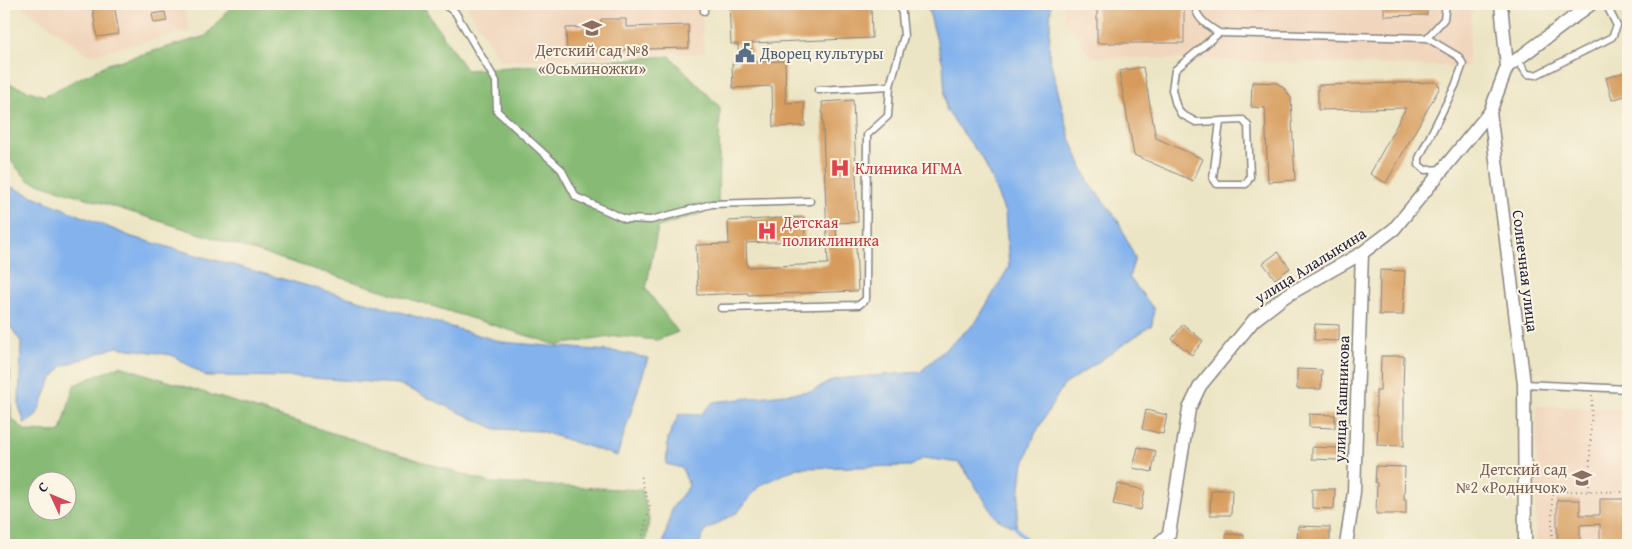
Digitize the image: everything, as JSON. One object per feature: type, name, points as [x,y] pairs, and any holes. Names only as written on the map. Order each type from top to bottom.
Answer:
[{"type":"street","name":"Солнечная улица","points":[[1501,4],[1512,63],[1490,112],[1524,384],[1525,545]]},
{"type":"street","points":[[1512,63],[1591,4]]},
{"type":"street","name":"улица Алалыкина","points":[[1169,534],[1189,409],[1200,386],[1254,320],[1284,297],[1362,253],[1394,230],[1490,112]]},
{"type":"street","name":"улица Кашникова","points":[[1346,545],[1354,492],[1362,253]]},
{"type":"street","points":[[1156,545],[1169,534],[1177,545]]},
{"type":"lane","points":[[443,4],[455,12],[496,81],[497,111],[560,169],[576,197],[625,219],[651,220],[712,204],[810,201]]},
{"type":"lane","points":[[721,308],[859,305],[866,299],[867,135],[888,116],[890,86],[904,36],[901,4]]},
{"type":"lane","points":[[1195,4],[1195,10],[1206,24],[1219,33],[1427,38],[1459,57],[1463,64],[1455,86],[1420,158],[1420,165],[1425,170],[1444,168]]},
{"type":"lane","points":[[1427,38],[1444,20],[1446,4]]},
{"type":"lane","points":[[1512,63],[1527,74],[1536,75],[1612,37],[1617,26],[1606,4]]},
{"type":"lane","points":[[1219,33],[1175,70],[1172,90],[1176,105],[1181,114],[1196,122],[1243,120],[1248,126],[1250,177],[1246,184],[1217,184],[1213,178],[1220,121]]},
{"type":"lane","points":[[818,90],[890,86]]},
{"type":"lane","points":[[1524,384],[1628,389]]},
{"type":"path","points":[[1589,492],[1592,388]]},
{"type":"path","points":[[640,475],[650,507],[640,545]]},
{"type":"path","points":[[1552,545],[1552,496],[1557,491],[1628,492]]},
{"type":"shaded area","points":[[19,4],[183,4],[190,31],[90,55]]},
{"type":"shaded area","name":"Детский сад №8 «Осьминожки»","points":[[466,4],[701,4],[704,53],[500,61]]},
{"type":"shaded area","points":[[1064,4],[1472,4],[1472,10],[1467,67],[1092,57],[1064,19]]},
{"type":"shaded area","name":"Детский сад №2 «Родничок»","points":[[1537,405],[1628,411],[1628,545],[1536,545]]},
{"type":"green space","points":[[233,4],[414,4],[423,6],[466,70],[670,56],[720,107],[718,208],[658,227],[646,289],[678,332],[657,340],[617,336],[557,345],[28,180],[4,154],[4,82],[44,96],[108,64],[206,36]]},
{"type":"green space","points":[[4,365],[10,370],[11,418],[26,431],[61,432],[74,385],[120,366],[491,483],[642,490],[649,519],[645,545],[4,545]]},
{"type":"water","points":[[927,4],[1051,4],[1049,56],[1070,138],[1088,181],[1118,220],[1135,258],[1129,277],[1154,309],[1152,325],[1063,386],[1035,434],[1022,469],[1016,528],[997,519],[960,463],[924,458],[911,466],[797,468],[759,486],[738,512],[706,530],[699,545],[663,545],[672,508],[689,486],[682,468],[666,464],[668,438],[679,414],[700,415],[713,402],[812,391],[835,379],[920,372],[976,322],[1009,267],[1005,213],[984,161],[946,110],[943,64]]},
{"type":"water","points":[[4,184],[132,237],[502,342],[619,352],[648,358],[617,456],[540,431],[496,429],[398,384],[299,377],[206,376],[172,355],[116,347],[63,366],[52,378],[36,416],[25,424],[19,406],[21,342],[4,317]]},
{"type":"building","points":[[92,4],[114,4],[119,34],[97,37]]},
{"type":"building","name":"Дворец культуры","points":[[729,4],[871,4],[872,38],[751,43],[752,62],[785,61],[786,103],[804,102],[805,126],[773,127],[772,86],[733,88],[732,64],[739,63],[738,44],[731,44]]},
{"type":"building","points":[[1097,4],[1184,5],[1184,43],[1097,43]]},
{"type":"building","points":[[1384,4],[1427,4],[1427,15],[1384,16]]},
{"type":"building","points":[[165,12],[167,21],[154,23],[152,14]]},
{"type":"building","points":[[601,19],[626,19],[626,27],[688,25],[689,48],[567,51],[566,28],[601,27]]},
{"type":"building","points":[[1143,67],[1156,138],[1203,159],[1193,181],[1134,155],[1119,71]]},
{"type":"building","points":[[1628,71],[1628,95],[1612,100],[1606,78]]},
{"type":"building","points":[[1252,82],[1277,83],[1285,89],[1291,98],[1295,180],[1268,182],[1265,108],[1251,107]]},
{"type":"building","points":[[1436,82],[1440,87],[1386,183],[1370,174],[1406,108],[1318,110],[1318,85]]},
{"type":"building","points":[[853,100],[858,222],[836,223],[837,247],[856,246],[858,291],[698,295],[696,245],[729,244],[728,221],[804,217],[805,241],[746,243],[747,267],[828,264],[822,102]]},
{"type":"building","points":[[1278,252],[1290,268],[1275,279],[1263,263]]},
{"type":"building","points":[[1380,270],[1405,271],[1403,315],[1379,315]]},
{"type":"building","points":[[1183,324],[1203,341],[1192,355],[1172,339]]},
{"type":"building","points":[[1315,324],[1339,325],[1339,341],[1314,340]]},
{"type":"building","points":[[1381,356],[1404,356],[1404,446],[1377,445],[1378,416],[1376,416],[1376,391],[1380,391]]},
{"type":"building","points":[[1297,369],[1322,370],[1321,389],[1297,389]]},
{"type":"building","points":[[1146,410],[1167,415],[1163,434],[1142,429]]},
{"type":"building","points":[[1309,414],[1335,415],[1335,428],[1309,427]]},
{"type":"building","points":[[1138,447],[1156,451],[1152,472],[1133,468]]},
{"type":"building","points":[[1312,447],[1338,448],[1338,460],[1312,459]]},
{"type":"building","points":[[1376,466],[1405,467],[1404,499],[1406,499],[1406,514],[1376,514]]},
{"type":"building","points":[[1118,484],[1145,490],[1141,510],[1113,504]]},
{"type":"building","points":[[1312,489],[1335,489],[1334,509],[1312,508]]},
{"type":"building","points":[[1211,490],[1232,490],[1231,515],[1210,515]]},
{"type":"building","points":[[1600,499],[1624,499],[1624,534],[1628,534],[1628,543],[1624,543],[1624,545],[1600,545],[1600,524],[1580,525],[1580,545],[1557,545],[1557,500],[1580,500],[1580,515],[1600,515]]},
{"type":"building","points":[[1298,526],[1330,527],[1330,545],[1297,545]]},
{"type":"building","points":[[1226,534],[1244,535],[1244,545],[1226,545]]},
{"type":"waterway","points":[[1016,528],[1025,539],[1025,545]]},
{"type":"place","name":"Детский сад №8 «Осьминожки»","points":[[592,28]]},
{"type":"place","name":"Дворец культуры","points":[[745,53]]},
{"type":"place","name":"Клиника ИГМА","points":[[840,168]]},
{"type":"place","name":"Детская поликлиника","points":[[767,231]]},
{"type":"place","name":"Детский сад №2 «Родничок»","points":[[1582,478]]}]
